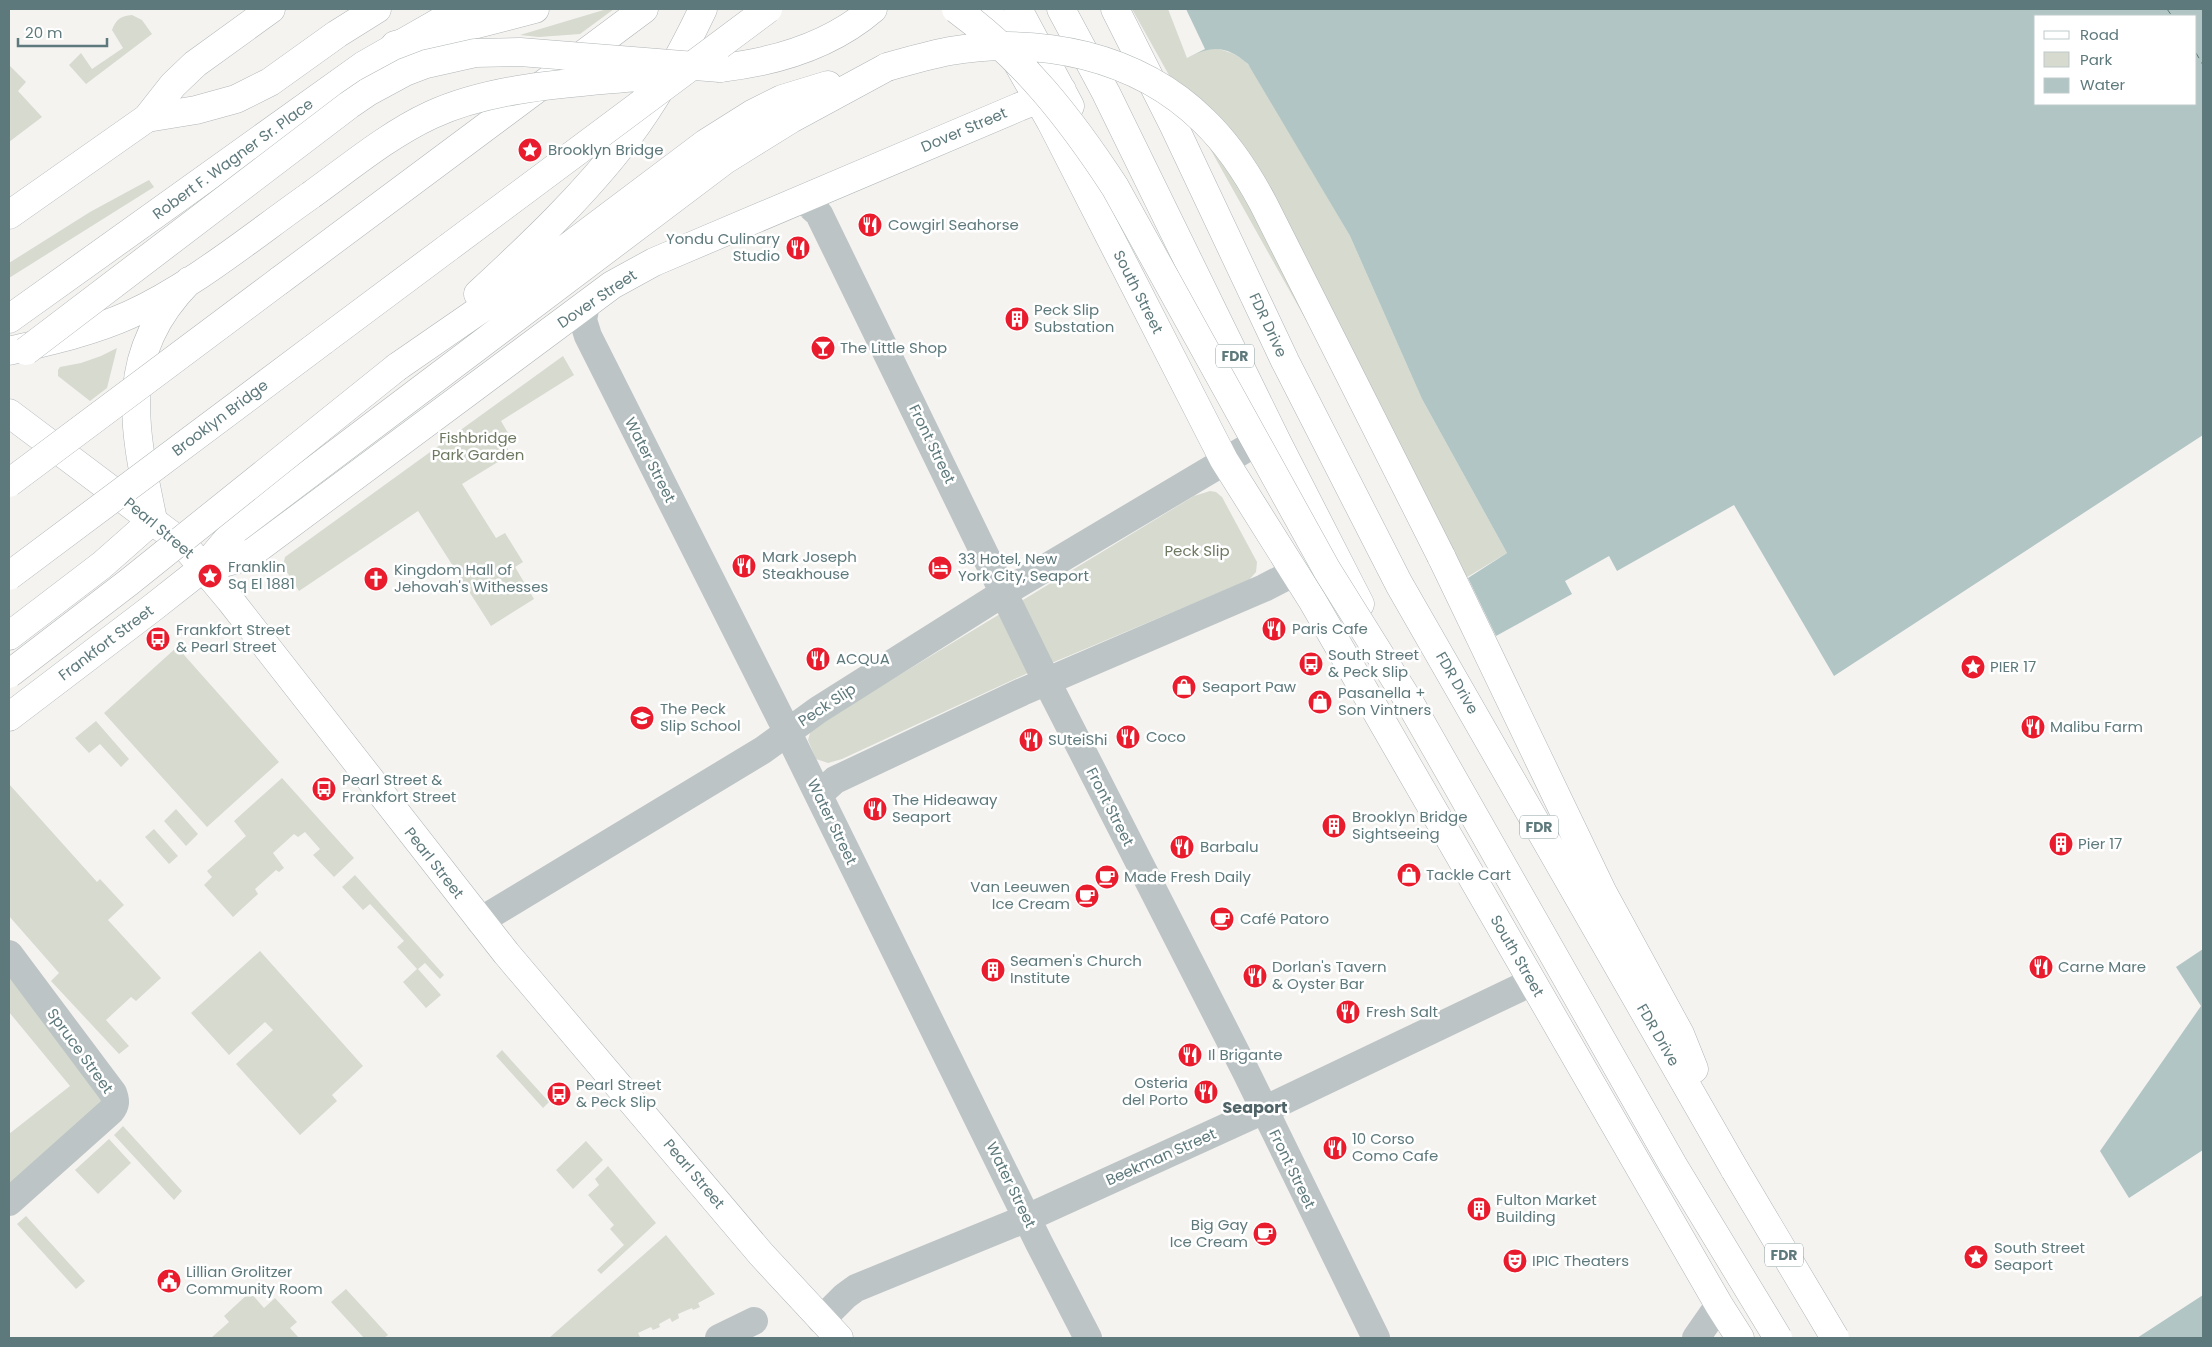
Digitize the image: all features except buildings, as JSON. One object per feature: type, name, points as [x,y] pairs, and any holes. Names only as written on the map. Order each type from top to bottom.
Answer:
[{"type":"main road","points":[[9,215],[147,118],[173,85],[195,64],[271,9]]},
{"type":"main road","points":[[147,118],[196,110],[236,99],[270,82],[337,34],[377,9]]},
{"type":"main road","name":"Robert F. Wagner Sr. Place","points":[[9,319],[364,65],[395,45],[462,9]]},
{"type":"main road","points":[[395,45],[535,9]]},
{"type":"main road","points":[[9,483],[644,9]]},
{"type":"main road","points":[[397,367],[536,238],[612,158],[659,91],[703,9]]},
{"type":"main road","name":"Brooklyn Bridge","points":[[9,576],[768,9]]},
{"type":"main road","points":[[9,351],[99,327],[158,301],[310,194],[410,127],[432,115],[477,99],[524,90],[720,68],[771,60],[812,46],[843,31],[873,9]]},
{"type":"main road","points":[[956,9],[1010,54],[1034,78],[1062,110],[1098,159],[1133,217],[1213,366],[1327,570],[1410,702]]},
{"type":"main road","name":"South Street","points":[[986,9],[1050,95],[1299,530],[1295,572]]},
{"type":"main road","name":"South Street","points":[[1018,9],[1050,95],[1224,460],[1295,572],[1719,1305],[1740,1338]]},
{"type":"main road","name":"FDR","points":[[1061,9],[1106,93],[1278,444],[1410,702],[1673,1164],[1778,1338]]},
{"type":"main road","name":"FDR Drive","points":[[1115,9],[1174,126],[1289,369],[1394,575],[1735,1170],[1835,1338]]},
{"type":"main road","points":[[9,674],[129,582],[397,367],[536,271],[706,143],[728,129],[782,99],[887,67],[949,51],[987,47],[1039,46],[1067,50],[1117,66],[1161,87],[1203,120],[1236,158],[1263,204],[1412,499],[1603,892],[1680,1034],[1735,1170]]},
{"type":"main road","points":[[9,364],[349,105],[368,92],[405,72],[451,58],[496,51],[720,68]]},
{"type":"main road","points":[[203,568],[236,529],[726,160],[790,119],[887,67]]},
{"type":"main road","name":"Dover Street","points":[[203,568],[235,560],[253,552],[612,285],[654,262],[1050,95]]},
{"type":"main road","points":[[9,636],[102,565],[153,520],[136,431],[139,375],[154,326],[164,309],[189,281]]},
{"type":"main road","name":"Pearl Street","points":[[9,413],[153,520],[189,551],[480,921],[761,1254],[830,1329]]},
{"type":"main road","name":"Frankfort Street","points":[[9,717],[203,568]]},
{"type":"street","name":"Front Street","points":[[800,201],[808,204],[819,214],[1005,592],[1047,682],[1264,1110],[1376,1338]]},
{"type":"street","name":"Water Street","points":[[586,304],[583,320],[588,336],[820,797],[1088,1338]]},
{"type":"street","name":"Peck Slip","points":[[480,921],[763,750],[787,731],[1005,592],[1252,445]]},
{"type":"street","points":[[820,797],[828,784],[834,780],[1022,692],[1264,588],[1295,572]]},
{"type":"street","name":"Spruce Street","points":[[9,954],[113,1094],[115,1100],[115,1106],[111,1111],[9,1202]]},
{"type":"street","name":"Beekman Street","points":[[830,1329],[845,1296],[856,1288],[1027,1218],[1264,1110],[1532,982]]},
{"type":"street","points":[[1696,1338],[1719,1305]]},
{"type":"street","points":[[723,1337],[754,1321]]},
{"type":"green space","points":[[607,9],[614,9],[580,34],[539,37],[520,35]]},
{"type":"green space","points":[[1132,9],[1186,9],[1213,48],[1236,56],[1246,62],[1254,72],[1350,236],[1422,399],[1507,553],[1454,585]]},
{"type":"green space","points":[[132,15],[142,20],[152,34],[86,84],[69,65],[81,53],[92,69],[123,48],[112,30],[119,19]]},
{"type":"green space","points":[[9,65],[26,82],[18,91],[42,117],[9,142]]},
{"type":"green space","points":[[149,180],[154,187],[9,278],[9,263],[90,212]]},
{"type":"green space","points":[[117,348],[107,388],[90,401],[58,376],[60,367],[81,363]]},
{"type":"green space","name":"Fishbridge Park Garden","points":[[563,356],[574,375],[501,421],[508,433],[503,441],[511,454],[462,484],[496,538],[505,533],[523,562],[515,567],[534,599],[491,626],[418,511],[299,591],[283,566],[285,557]]},
{"type":"green space","name":"Peck Slip","points":[[1210,491],[1216,492],[1222,497],[1257,562],[1256,572],[1249,580],[1028,673],[842,759],[828,763],[816,759],[808,740],[811,730],[822,722],[1194,496]]},
{"type":"green space","points":[[177,647],[279,762],[207,827],[104,713]]},
{"type":"green space","points":[[96,721],[129,759],[121,767],[100,744],[89,753],[75,738]]},
{"type":"green space","points":[[282,778],[354,858],[334,877],[313,855],[320,849],[305,832],[298,837],[294,834],[273,853],[284,868],[279,872],[276,870],[255,889],[258,894],[233,917],[204,885],[212,877],[207,871],[246,836],[234,821]]},
{"type":"green space","points":[[9,784],[97,882],[100,879],[124,905],[108,920],[161,978],[136,1001],[131,997],[106,1020],[129,1046],[119,1054],[51,981],[59,973],[9,916]]},
{"type":"green space","points":[[176,809],[198,834],[186,846],[164,821]]},
{"type":"green space","points":[[154,829],[178,856],[169,864],[145,837]]},
{"type":"green space","points":[[355,875],[444,975],[440,979],[425,963],[418,969],[441,995],[426,1008],[403,982],[417,969],[397,947],[404,941],[370,904],[363,910],[342,887]]},
{"type":"green space","points":[[260,951],[363,1066],[332,1095],[337,1101],[300,1135],[236,1064],[273,1030],[265,1022],[229,1055],[191,1013]]},
{"type":"green space","points":[[9,971],[108,1103],[9,1191],[9,1134],[70,1086],[9,1012]]},
{"type":"green space","points":[[502,1050],[549,1102],[543,1108],[496,1056]]},
{"type":"green space","points":[[123,1126],[182,1191],[174,1200],[114,1135]]},
{"type":"green space","points":[[109,1139],[131,1163],[98,1194],[75,1170]]},
{"type":"green space","points":[[586,1141],[603,1160],[573,1189],[556,1170]]},
{"type":"green space","points":[[608,1166],[656,1223],[601,1274],[597,1270],[624,1245],[610,1229],[614,1225],[588,1195],[599,1185],[595,1179]]},
{"type":"green space","points":[[26,1216],[85,1281],[76,1289],[17,1224]]},
{"type":"green space","points":[[666,1235],[715,1294],[698,1303],[700,1307],[678,1314],[679,1318],[672,1322],[670,1318],[659,1324],[660,1327],[653,1330],[651,1327],[638,1333],[640,1337],[637,1338],[549,1338]]},
{"type":"green space","points":[[346,1289],[388,1335],[384,1338],[364,1338],[331,1302]]},
{"type":"green space","points":[[250,1292],[264,1308],[275,1298],[297,1322],[290,1328],[299,1338],[211,1338],[229,1322],[224,1316]]},
{"type":"water","points":[[1171,9],[2203,9],[2203,435],[1834,676],[1734,505],[1617,571],[1609,556],[1565,581],[1572,594],[1496,636],[1468,578],[1507,553],[1422,399],[1350,236],[1248,64],[1233,54],[1220,49],[1198,53],[1189,57]]},
{"type":"water","points":[[2203,949],[2203,1150],[2129,1198],[2100,1151],[2201,1006],[2176,967]]},
{"type":"water","points":[[2203,1295],[2203,1338],[2137,1338]]},
{"type":"pier","points":[[1168,9],[1186,9],[1205,49],[1187,58]]},
{"type":"ferry route","points":[[2167,9],[2171,15]]},
{"type":"ferry route","points":[[2197,55],[2203,65]]},
{"type":"place","name":"Brooklyn Bridge","points":[[530,150]]},
{"type":"place","name":"Cowgirl Seahorse","points":[[870,225]]},
{"type":"place","name":"Yondu Culinary Studio","points":[[798,248]]},
{"type":"place","name":"Peck Slip Substation","points":[[1017,319]]},
{"type":"place","name":"The Little Shop","points":[[823,348]]},
{"type":"place","name":"Mark Joseph Steakhouse","points":[[744,566]]},
{"type":"place","name":"33 Hotel, New York City, Seaport","points":[[940,568]]},
{"type":"place","name":"Franklin Sq El 1881","points":[[210,576]]},
{"type":"place","name":"Kingdom Hall of Jehovah's Withesses","points":[[376,579]]},
{"type":"place","name":"Paris Cafe","points":[[1274,629]]},
{"type":"place","name":"Frankfort Street & Pearl Street","points":[[158,639]]},
{"type":"place","name":"ACQUA","points":[[818,659]]},
{"type":"place","name":"South Street & Peck Slip","points":[[1311,664]]},
{"type":"place","name":"PIER 17","points":[[1973,667]]},
{"type":"place","name":"Seaport Paw","points":[[1184,687]]},
{"type":"place","name":"Pasanella + Son Vintners","points":[[1320,702]]},
{"type":"place","name":"The Peck Slip School","points":[[642,718]]},
{"type":"place","name":"Malibu Farm","points":[[2033,727]]},
{"type":"place","name":"Coco","points":[[1128,737]]},
{"type":"place","name":"SUteiShi","points":[[1031,740]]},
{"type":"place","name":"Pearl Street & Frankfort Street","points":[[324,789]]},
{"type":"place","name":"The Hideaway Seaport","points":[[875,809]]},
{"type":"place","name":"Brooklyn Bridge Sightseeing","points":[[1334,826]]},
{"type":"place","name":"Pier 17","points":[[2061,844]]},
{"type":"place","name":"Barbalu","points":[[1182,847]]},
{"type":"place","name":"Tackle Cart","points":[[1409,875]]},
{"type":"place","name":"Made Fresh Daily","points":[[1107,877]]},
{"type":"place","name":"Van Leeuwen Ice Cream","points":[[1087,896]]},
{"type":"place","name":"Café Patoro","points":[[1222,919]]},
{"type":"place","name":"Carne Mare","points":[[2041,967]]},
{"type":"place","name":"Seamen's Church Institute","points":[[993,970]]},
{"type":"place","name":"Dorlan's Tavern & Oyster Bar","points":[[1255,976]]},
{"type":"place","name":"Fresh Salt","points":[[1348,1012]]},
{"type":"place","name":"Il Brigante","points":[[1190,1055]]},
{"type":"place","name":"Osteria del Porto","points":[[1206,1092]]},
{"type":"place","name":"Pearl Street & Peck Slip","points":[[559,1094]]},
{"type":"place","name":"10 Corso Como Cafe","points":[[1335,1148]]},
{"type":"place","name":"Fulton Market Building","points":[[1479,1209]]},
{"type":"place","name":"Big Gay Ice Cream","points":[[1265,1234]]},
{"type":"place","name":"South Street Seaport","points":[[1976,1257]]},
{"type":"place","name":"IPIC Theaters","points":[[1515,1261]]},
{"type":"place","name":"Lillian Grolitzer Community Room","points":[[169,1281]]},
{"type":"district","name":"Seaport","points":[[1255,1107]]}]
